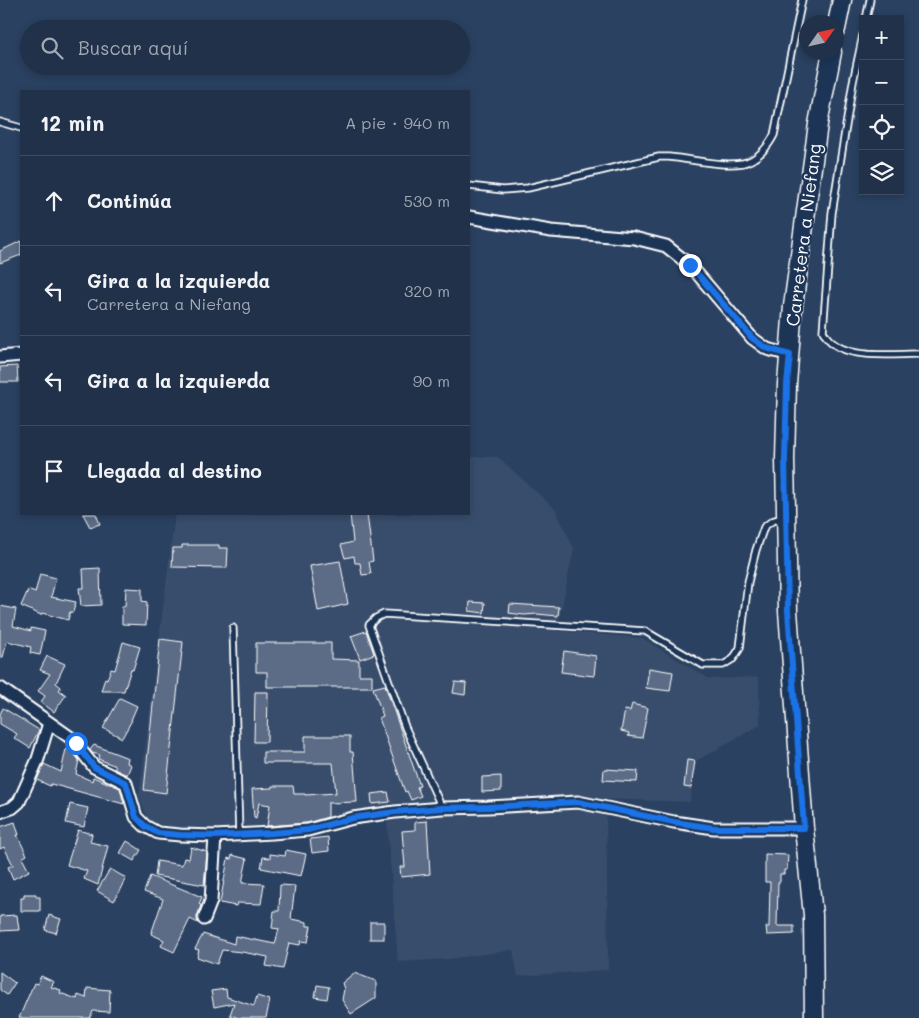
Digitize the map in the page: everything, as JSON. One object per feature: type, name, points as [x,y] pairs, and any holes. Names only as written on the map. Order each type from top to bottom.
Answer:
[{"type":"main road","points":[[839,15],[842,0]]},
{"type":"main road","name":"Carretera a Niefang","points":[[814,1018],[813,914],[804,828],[788,611],[785,459],[787,384],[793,306],[818,124],[830,60]]},
{"type":"street","points":[[470,217],[551,231],[634,238],[666,246],[690,265],[752,338],[766,348],[790,355]]},
{"type":"street","points":[[0,357],[20,355]]},
{"type":"street","points":[[0,688],[76,743],[94,767],[126,783],[136,817],[145,826],[158,833],[215,836],[308,830],[353,818],[442,808],[578,802],[674,822],[714,828],[804,828]]},
{"type":"street","points":[[0,812],[12,808],[19,802],[38,759],[49,723]]},
{"type":"street","points":[[204,919],[211,901],[215,836]]},
{"type":"lane","points":[[470,186],[503,190],[528,188],[659,158],[669,157],[744,163],[758,156],[769,146],[774,135],[802,0]]},
{"type":"lane","points":[[867,15],[870,0]]},
{"type":"lane","points":[[859,54],[832,213],[823,331],[838,348],[852,352],[919,354]]},
{"type":"lane","points":[[0,122],[20,128]]},
{"type":"lane","points":[[442,808],[405,728],[369,625],[376,618],[384,614],[645,631],[703,665],[723,665],[733,659],[740,648],[748,582],[764,527],[772,521],[786,517]]},
{"type":"lane","points":[[233,628],[239,835]]},
{"type":"shaded area","points":[[470,457],[498,457],[555,509],[574,548],[557,631],[642,638],[709,679],[759,677],[760,725],[696,761],[690,802],[606,799],[608,970],[518,976],[513,950],[448,959],[398,962],[387,821],[254,829],[182,829],[149,822],[139,796],[175,515],[470,515]]},
{"type":"building","points":[[20,241],[20,255],[0,263],[0,251]]},
{"type":"building","points":[[17,366],[18,382],[0,382],[0,367]]},
{"type":"building","points":[[84,515],[96,515],[100,524],[90,527]]},
{"type":"building","points":[[350,515],[367,515],[373,561],[369,562],[371,574],[362,575],[360,563],[355,563],[354,556],[345,558],[341,545],[353,542]]},
{"type":"building","points":[[182,545],[219,545],[219,548],[228,548],[227,568],[172,567],[173,548],[182,548]]},
{"type":"building","points":[[340,561],[348,604],[318,611],[310,566]]},
{"type":"building","points":[[100,568],[101,605],[81,606],[79,588],[84,588],[83,569]]},
{"type":"building","points":[[40,574],[56,578],[51,597],[76,602],[68,620],[42,613],[41,615],[21,606],[28,590],[35,593]]},
{"type":"building","points":[[126,588],[142,589],[142,601],[147,602],[146,625],[122,624],[122,606],[125,607]]},
{"type":"building","points":[[470,602],[485,603],[484,613],[469,611]]},
{"type":"building","points":[[510,604],[559,607],[558,616],[509,613]]},
{"type":"building","points":[[0,606],[16,609],[13,626],[31,631],[31,628],[45,631],[40,655],[30,653],[31,647],[7,641],[3,657],[0,657]]},
{"type":"building","points":[[366,631],[374,654],[360,659],[351,636]]},
{"type":"building","points":[[160,639],[183,642],[166,793],[144,790]]},
{"type":"building","points":[[123,642],[140,647],[124,691],[101,691],[105,678],[107,679],[111,669],[115,670]]},
{"type":"building","points":[[256,643],[331,643],[331,659],[359,660],[359,675],[372,675],[372,687],[267,687],[267,672],[256,672]]},
{"type":"building","points":[[564,651],[596,656],[594,676],[561,672]]},
{"type":"building","points":[[47,656],[65,664],[56,683],[61,687],[59,690],[66,695],[54,712],[41,702],[45,696],[38,691],[50,674],[40,670]]},
{"type":"building","points":[[649,668],[673,672],[670,691],[646,688]]},
{"type":"building","points":[[455,682],[466,683],[465,695],[453,693]]},
{"type":"building","points":[[385,685],[420,786],[417,787],[421,796],[411,800],[407,791],[405,792],[379,718],[383,716],[373,688]]},
{"type":"building","points":[[255,692],[268,692],[267,742],[254,742]]},
{"type":"building","points":[[120,698],[137,706],[122,738],[103,728]]},
{"type":"building","points":[[632,704],[648,708],[642,738],[628,736],[629,733],[621,731],[625,710],[630,711]]},
{"type":"building","points":[[3,708],[39,730],[30,748],[14,738],[17,734],[0,724],[0,714]]},
{"type":"building","points":[[305,736],[350,736],[350,752],[353,752],[357,802],[328,803],[328,817],[307,823],[267,826],[270,805],[259,803],[256,818],[254,817],[252,789],[272,788],[272,786],[293,786],[294,794],[336,793],[333,763],[263,763],[263,752],[305,752]]},
{"type":"building","points":[[94,745],[128,758],[127,763],[131,765],[127,775],[114,769],[116,766],[98,759],[100,755],[92,753],[90,750]]},
{"type":"building","points":[[66,749],[71,750],[79,760],[76,774],[92,781],[93,777],[120,788],[124,804],[51,784],[50,786],[37,780],[44,764],[61,772]]},
{"type":"building","points":[[687,760],[695,761],[691,788],[684,787]]},
{"type":"building","points":[[604,769],[638,771],[637,782],[603,780]]},
{"type":"building","points":[[501,776],[501,791],[482,792],[482,777]]},
{"type":"building","points":[[388,792],[390,802],[372,804],[371,794]]},
{"type":"building","points":[[70,804],[88,808],[84,827],[66,823]]},
{"type":"building","points":[[427,821],[430,874],[401,877],[400,867],[405,867],[402,831],[415,830],[415,822]]},
{"type":"building","points":[[15,822],[19,835],[17,835],[27,855],[22,858],[29,871],[13,879],[8,867],[13,865],[4,847],[0,849],[0,827]]},
{"type":"building","points":[[78,830],[92,834],[90,842],[108,846],[98,885],[84,879],[87,871],[67,865]]},
{"type":"building","points":[[328,837],[329,851],[312,853],[310,839]]},
{"type":"building","points":[[127,841],[141,850],[134,861],[120,853]]},
{"type":"building","points":[[191,847],[207,852],[204,885],[155,876],[157,861],[182,865],[184,858],[189,859]]},
{"type":"building","points":[[286,850],[306,854],[301,876],[261,868],[263,857],[270,858],[270,854],[285,856]]},
{"type":"building","points":[[765,854],[788,855],[787,870],[784,870],[784,874],[780,874],[780,882],[778,882],[777,926],[794,926],[794,934],[767,935],[766,927],[769,927],[770,882],[765,882]]},
{"type":"building","points":[[232,855],[247,859],[242,883],[264,884],[261,904],[237,903],[236,906],[220,903],[228,858],[231,859]]},
{"type":"building","points":[[110,869],[126,878],[114,901],[97,891]]},
{"type":"building","points":[[150,876],[202,897],[197,917],[198,923],[190,919],[174,952],[161,946],[164,940],[151,934],[163,899],[144,892]]},
{"type":"building","points":[[280,885],[295,886],[291,919],[307,922],[307,926],[311,926],[308,942],[301,941],[300,945],[289,943],[283,969],[266,966],[268,957],[242,952],[222,950],[217,964],[197,957],[199,950],[195,949],[203,934],[234,944],[235,936],[275,944],[279,929],[272,928],[274,911],[279,911]]},
{"type":"building","points":[[24,894],[36,894],[36,897],[40,897],[40,911],[21,911],[21,898],[24,898]]},
{"type":"building","points":[[17,915],[19,930],[0,931],[0,916]]},
{"type":"building","points":[[49,915],[61,919],[56,933],[45,930]]},
{"type":"building","points":[[370,922],[384,922],[384,939],[370,939]]},
{"type":"building","points":[[0,972],[15,983],[7,995],[0,990]]},
{"type":"building","points":[[354,973],[376,981],[376,998],[351,1014],[342,1000],[344,989],[342,983]]},
{"type":"building","points":[[41,976],[54,982],[51,987],[61,990],[60,993],[77,999],[78,995],[86,998],[87,988],[110,990],[109,1012],[93,1011],[90,1018],[19,1018],[34,983],[37,984]]},
{"type":"building","points":[[317,985],[329,987],[327,999],[315,997]]},
{"type":"building","points":[[226,989],[227,997],[254,1006],[257,996],[270,1000],[266,1018],[239,1018],[230,1015],[234,1003],[214,1007],[211,991]]},
{"type":"route","points":[[76,743],[94,767],[126,783],[136,817],[145,826],[158,833],[215,836],[272,833],[308,830],[353,818],[395,812],[578,802],[587,802],[674,822],[714,828],[804,828],[788,611],[785,459],[787,384],[790,355],[766,348],[752,338],[690,265]]}]
